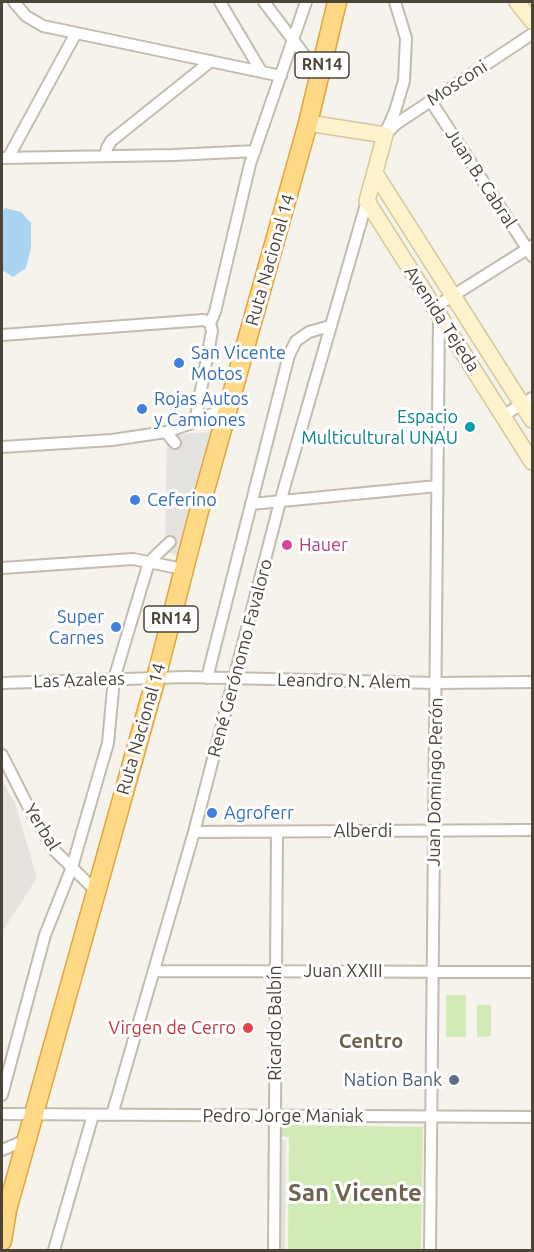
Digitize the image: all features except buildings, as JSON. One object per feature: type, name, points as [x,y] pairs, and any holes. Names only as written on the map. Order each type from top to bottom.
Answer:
[{"type":"highway","name":"Ruta Nacional 14","points":[[2,1241],[7,1210],[26,1140],[156,678],[183,568],[308,123],[336,3]]},
{"type":"main road","points":[[517,2],[532,21]]},
{"type":"main road","points":[[308,123],[385,135],[367,201]]},
{"type":"main road","name":"Avenida Tejeda","points":[[375,173],[453,295],[527,401],[532,420]]},
{"type":"main road","name":"Avenida Tejeda","points":[[367,201],[532,462]]},
{"type":"street","points":[[14,2],[26,16],[43,26],[281,76]]},
{"type":"street","points":[[220,2],[261,71]]},
{"type":"street","points":[[264,2],[320,74]]},
{"type":"street","points":[[195,422],[212,331],[210,323],[215,312],[255,151],[306,2]]},
{"type":"street","points":[[385,135],[404,81],[406,38],[394,2]]},
{"type":"street","points":[[5,158],[76,33]]},
{"type":"street","name":"Mosconi","points":[[385,135],[396,124],[430,100],[532,34]]},
{"type":"street","points":[[105,156],[106,148],[111,141],[211,61]]},
{"type":"street","name":"Juan B. Cabral","points":[[430,100],[531,250]]},
{"type":"street","points":[[5,158],[255,151]]},
{"type":"street","name":"René Gerónomo Favaloro","points":[[112,1115],[194,832],[236,678],[280,502],[367,201]]},
{"type":"street","points":[[437,311],[453,295],[531,250]]},
{"type":"street","name":"Juan Domingo Perón","points":[[430,1251],[434,971],[437,311]]},
{"type":"street","points":[[2,335],[204,320],[210,323]]},
{"type":"street","points":[[207,678],[289,355],[296,341],[309,332],[330,326]]},
{"type":"street","points":[[504,415],[527,401]]},
{"type":"street","points":[[2,447],[112,440],[166,432],[195,422],[229,406]]},
{"type":"street","points":[[166,432],[176,443]]},
{"type":"street","points":[[250,504],[437,486]]},
{"type":"street","points":[[2,1095],[45,935],[72,867],[108,743],[114,679],[149,562],[170,542]]},
{"type":"street","points":[[2,568],[133,559],[183,568]]},
{"type":"street","name":"Leandro N. Alem","points":[[156,678],[436,683],[532,682]]},
{"type":"street","name":"Las Azaleas","points":[[2,682],[156,678]]},
{"type":"street","name":"Yerbal","points":[[2,755],[31,812],[54,850],[95,890]]},
{"type":"street","name":"Alberdi","points":[[194,832],[532,830]]},
{"type":"street","name":"Ricardo Balbín","points":[[274,1251],[277,832]]},
{"type":"street","name":"Juan XXIII","points":[[154,971],[532,972]]},
{"type":"street","name":"Pedro Jorge Maniak","points":[[2,1114],[532,1118]]},
{"type":"street","points":[[54,1251],[93,1115]]},
{"type":"street","points":[[2,1150],[26,1140]]},
{"type":"shaded area","points":[[213,432],[180,557],[165,550],[167,435]]},
{"type":"shaded area","points":[[2,781],[15,803],[37,878],[4,929],[2,928]]},
{"type":"shaded area","points":[[277,1140],[286,1140],[285,1250],[275,1250]]},
{"type":"green space","points":[[446,995],[466,995],[466,1037],[446,1037]]},
{"type":"green space","points":[[477,1005],[491,1005],[491,1036],[477,1037]]},
{"type":"green space","points":[[279,1125],[423,1127],[421,1250],[288,1250],[289,1137],[279,1136]]},
{"type":"water","points":[[5,208],[21,212],[31,223],[31,248],[26,268],[13,277],[2,270],[2,212]]},
{"type":"place","name":"San Vicente Motos","points":[[179,363]]},
{"type":"place","name":"Rojas Autos y Camiones","points":[[142,409]]},
{"type":"place","name":"Espacio Multicultural UNAU","points":[[470,427]]},
{"type":"place","name":"Ceferino","points":[[135,500]]},
{"type":"place","name":"Hauer","points":[[287,545]]},
{"type":"place","name":"Super Carnes","points":[[116,627]]},
{"type":"place","name":"Agroferr","points":[[212,813]]},
{"type":"place","name":"Virgen de Cerro","points":[[248,1028]]},
{"type":"place","name":"Nation Bank","points":[[454,1080]]},
{"type":"district","name":"Centro","points":[[371,1041]]},
{"type":"district","name":"San Vicente","points":[[355,1193]]}]
